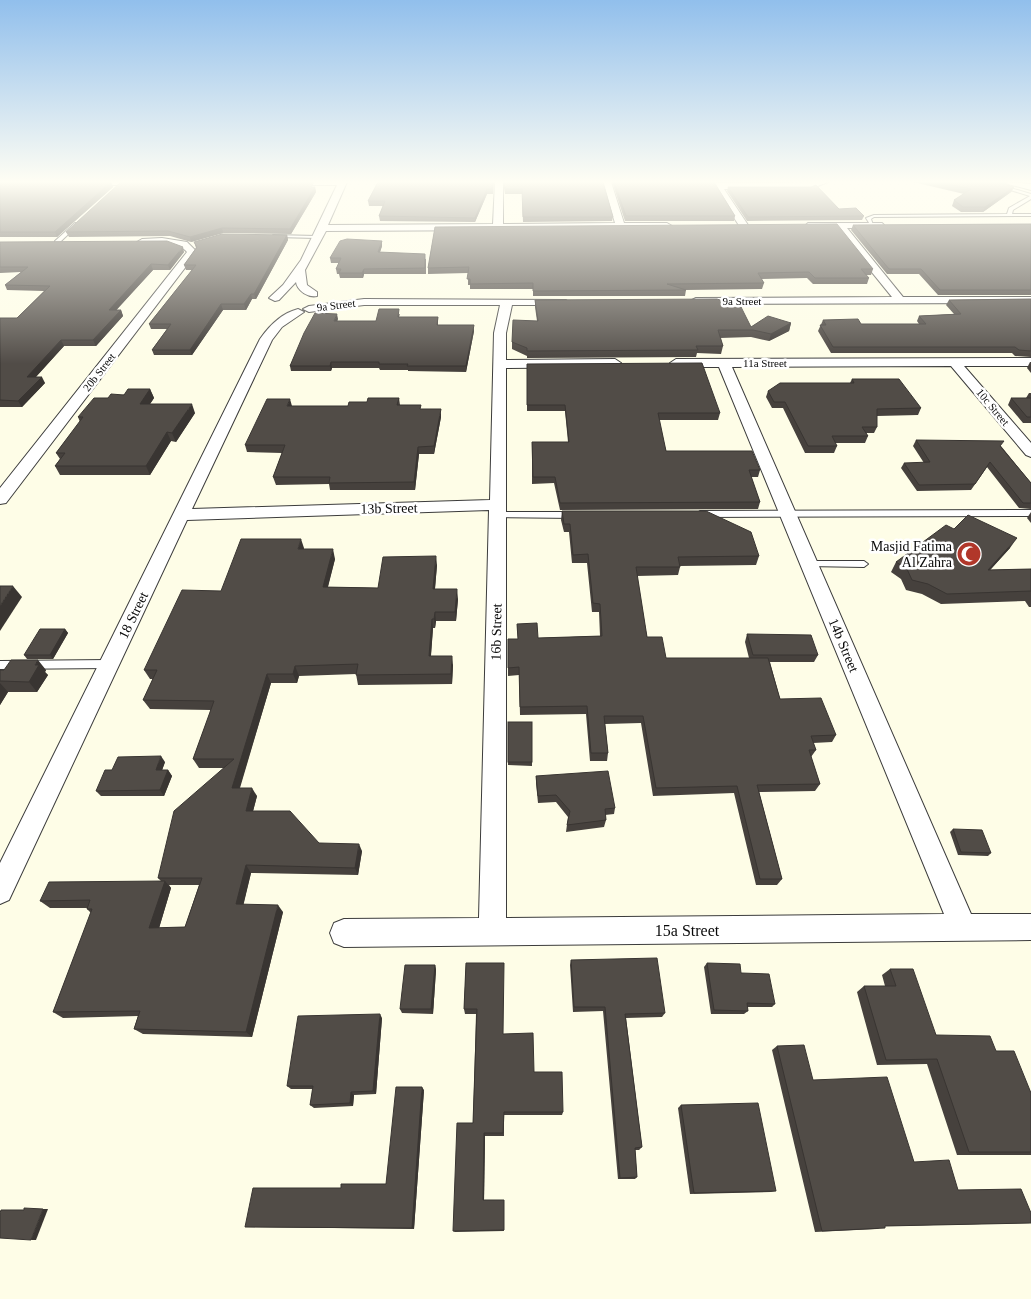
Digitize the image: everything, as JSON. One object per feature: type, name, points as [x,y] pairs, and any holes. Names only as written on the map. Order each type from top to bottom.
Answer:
[{"type":"street","name":"20b Street","points":[[0,499],[190,255],[192,244],[177,243]]},
{"type":"street","points":[[300,271],[302,286],[315,295],[318,303],[304,310],[284,312],[273,309],[270,304],[289,286],[300,271],[314,243]]},
{"type":"street","points":[[853,243],[905,300]]},
{"type":"street","name":"9a Street","points":[[275,298],[294,292],[364,302]]},
{"type":"street","name":"9a Street","points":[[681,301],[1031,300]]},
{"type":"street","name":"9a Street","points":[[304,310],[364,302],[574,302]]},
{"type":"street","name":"16b Street","points":[[492,931],[501,302]]},
{"type":"street","name":"18 Street","points":[[266,339],[278,324],[304,310]]},
{"type":"street","name":"18 Street","points":[[0,891],[266,339],[273,314]]},
{"type":"street","name":"10c Street","points":[[954,362],[1031,452]]},
{"type":"street","name":"11a Street","points":[[666,363],[1031,362]]},
{"type":"street","points":[[499,364],[626,363]]},
{"type":"street","name":"14b Street","points":[[724,363],[963,927]]},
{"type":"street","name":"13b Street","points":[[184,509],[281,511],[497,510]]},
{"type":"street","name":"15a Street","points":[[344,933],[1031,927]]},
{"type":"lane","points":[[497,510],[584,515]]},
{"type":"lane","points":[[691,514],[1031,513]]},
{"type":"lane","points":[[810,564],[864,564]]},
{"type":"lane","points":[[0,665],[109,664]]},
{"type":"building","points":[[0,243],[171,243],[183,247],[168,265],[151,264],[109,310],[121,310],[93,340],[61,340],[27,377],[42,377],[18,401],[0,400],[0,318],[17,318],[50,286],[5,285],[28,267],[0,267]]},
{"type":"building","points":[[194,243],[283,243],[254,294],[251,294],[244,304],[221,304],[190,350],[152,350],[171,324],[149,324],[196,265],[184,265],[197,247]]},
{"type":"building","points":[[339,243],[381,243],[378,252],[425,254],[425,268],[364,269],[362,273],[339,273],[341,269],[336,269],[341,258],[330,258]]},
{"type":"building","points":[[432,243],[852,243],[873,269],[861,269],[869,278],[815,278],[809,272],[758,273],[764,283],[667,284],[686,290],[533,291],[533,283],[470,284],[470,279],[467,279],[469,267],[428,268]]},
{"type":"building","points":[[867,243],[1031,243],[1031,290],[940,290],[921,269],[889,269]]},
{"type":"building","points":[[717,299],[741,307],[751,327],[768,316],[791,323],[771,334],[753,330],[718,330],[723,346],[696,346],[698,350],[527,351],[527,348],[512,342],[513,320],[538,321],[535,300]]},
{"type":"building","points":[[1031,299],[1031,351],[1019,350],[1015,347],[833,347],[820,325],[826,325],[823,320],[858,319],[861,324],[926,324],[919,316],[961,314],[949,300]]},
{"type":"building","points":[[379,309],[399,309],[398,317],[438,317],[437,325],[474,325],[466,366],[407,366],[408,364],[379,364],[379,362],[331,362],[330,366],[290,366],[315,313],[337,314],[334,321],[376,321]]},
{"type":"building","points":[[702,363],[720,413],[658,413],[666,451],[752,451],[760,470],[749,470],[760,502],[560,503],[555,477],[533,477],[532,442],[569,442],[565,405],[527,405],[527,364]]},
{"type":"building","points":[[852,379],[899,379],[921,408],[877,409],[877,427],[862,427],[868,436],[832,436],[837,446],[808,446],[785,402],[774,402],[768,391],[780,383],[854,383]]},
{"type":"building","points":[[128,389],[150,389],[140,404],[192,404],[172,433],[167,432],[146,466],[55,466],[65,453],[56,453],[83,417],[78,417],[94,398],[108,398],[111,394],[124,395]]},
{"type":"building","points":[[368,398],[399,398],[397,405],[421,405],[420,409],[441,409],[434,446],[418,447],[414,482],[329,483],[330,477],[273,477],[285,445],[245,445],[267,399],[290,399],[287,406],[348,406],[349,402],[367,402]]},
{"type":"building","points":[[1011,398],[1031,398],[1031,417],[1027,417]]},
{"type":"building","points":[[916,440],[1004,441],[1000,446],[1031,483],[1031,503],[1023,503],[990,462],[975,484],[919,485],[904,463],[930,462]]},
{"type":"building","points":[[562,511],[706,511],[751,532],[759,556],[678,557],[680,567],[636,567],[647,637],[662,637],[666,658],[768,658],[780,699],[821,698],[836,735],[811,736],[816,750],[809,750],[820,784],[757,785],[782,879],[760,879],[737,786],[656,788],[643,716],[604,716],[608,753],[591,753],[587,706],[520,707],[519,667],[508,668],[508,639],[518,639],[517,624],[537,623],[538,638],[602,636],[600,604],[593,603],[588,554],[573,555],[570,524],[564,524]]},
{"type":"building","points":[[968,515],[1017,538],[988,570],[1031,569],[1031,591],[947,594],[928,584],[912,580],[907,569],[896,562],[946,525],[954,529]]},
{"type":"building","points":[[241,539],[301,539],[298,549],[333,549],[323,587],[378,588],[383,557],[436,556],[433,589],[457,589],[455,612],[435,612],[434,619],[432,619],[429,656],[452,656],[451,674],[356,675],[358,664],[295,666],[293,674],[267,674],[232,788],[252,788],[246,811],[290,811],[319,843],[359,844],[355,868],[246,865],[236,904],[278,905],[246,1032],[134,1029],[140,1011],[53,1012],[92,909],[87,909],[90,900],[40,901],[49,882],[165,881],[149,928],[185,927],[202,878],[158,878],[174,811],[234,759],[193,759],[214,701],[143,700],[157,670],[144,670],[182,590],[221,591]]},
{"type":"building","points":[[0,586],[13,586],[0,606]]},
{"type":"building","points":[[40,629],[65,629],[50,655],[24,655]]},
{"type":"building","points":[[747,634],[811,635],[818,655],[753,655]]},
{"type":"building","points":[[11,660],[38,660],[35,665],[39,665],[29,682],[0,681],[0,670],[4,670]]},
{"type":"building","points":[[508,722],[532,722],[532,762],[508,762]]},
{"type":"building","points":[[161,756],[156,770],[168,770],[160,790],[96,791],[105,770],[112,770],[118,757]]},
{"type":"building","points":[[608,771],[615,808],[605,809],[606,820],[567,825],[570,811],[556,795],[538,796],[536,776]]},
{"type":"building","points":[[953,829],[982,830],[991,853],[961,852]]},
{"type":"building","points":[[657,958],[665,1013],[625,1014],[642,1147],[635,1148],[637,1177],[620,1178],[605,1007],[574,1007],[571,960]]},
{"type":"building","points":[[466,963],[504,963],[503,1034],[533,1033],[534,1072],[562,1072],[563,1112],[504,1112],[503,1133],[484,1133],[483,1200],[504,1200],[504,1230],[453,1231],[457,1123],[473,1123],[477,1009],[464,1009]]},
{"type":"building","points":[[707,963],[740,964],[741,973],[769,974],[775,1004],[747,1003],[748,1011],[714,1010]]},
{"type":"building","points":[[405,965],[435,965],[431,1009],[400,1009]]},
{"type":"building","points":[[890,969],[913,969],[936,1035],[990,1036],[996,1051],[1014,1051],[1031,1093],[1031,1152],[969,1152],[937,1059],[886,1060],[864,986],[896,986]]},
{"type":"building","points":[[380,1014],[373,1091],[351,1092],[350,1103],[310,1105],[313,1086],[287,1086],[298,1016]]},
{"type":"building","points":[[804,1045],[813,1080],[887,1077],[914,1162],[949,1160],[958,1190],[1021,1189],[1031,1213],[1031,1223],[885,1226],[885,1228],[822,1231],[777,1046]]},
{"type":"building","points":[[396,1087],[422,1087],[412,1228],[245,1227],[253,1188],[341,1188],[341,1184],[386,1184]]},
{"type":"building","points":[[758,1103],[776,1191],[694,1193],[681,1105]]},
{"type":"building","points":[[24,1208],[43,1209],[31,1240],[0,1238],[1,1210],[24,1210]]},
{"type":"place","name":"Masjid Fatima Al Zahra","points":[[969,554]]}]
